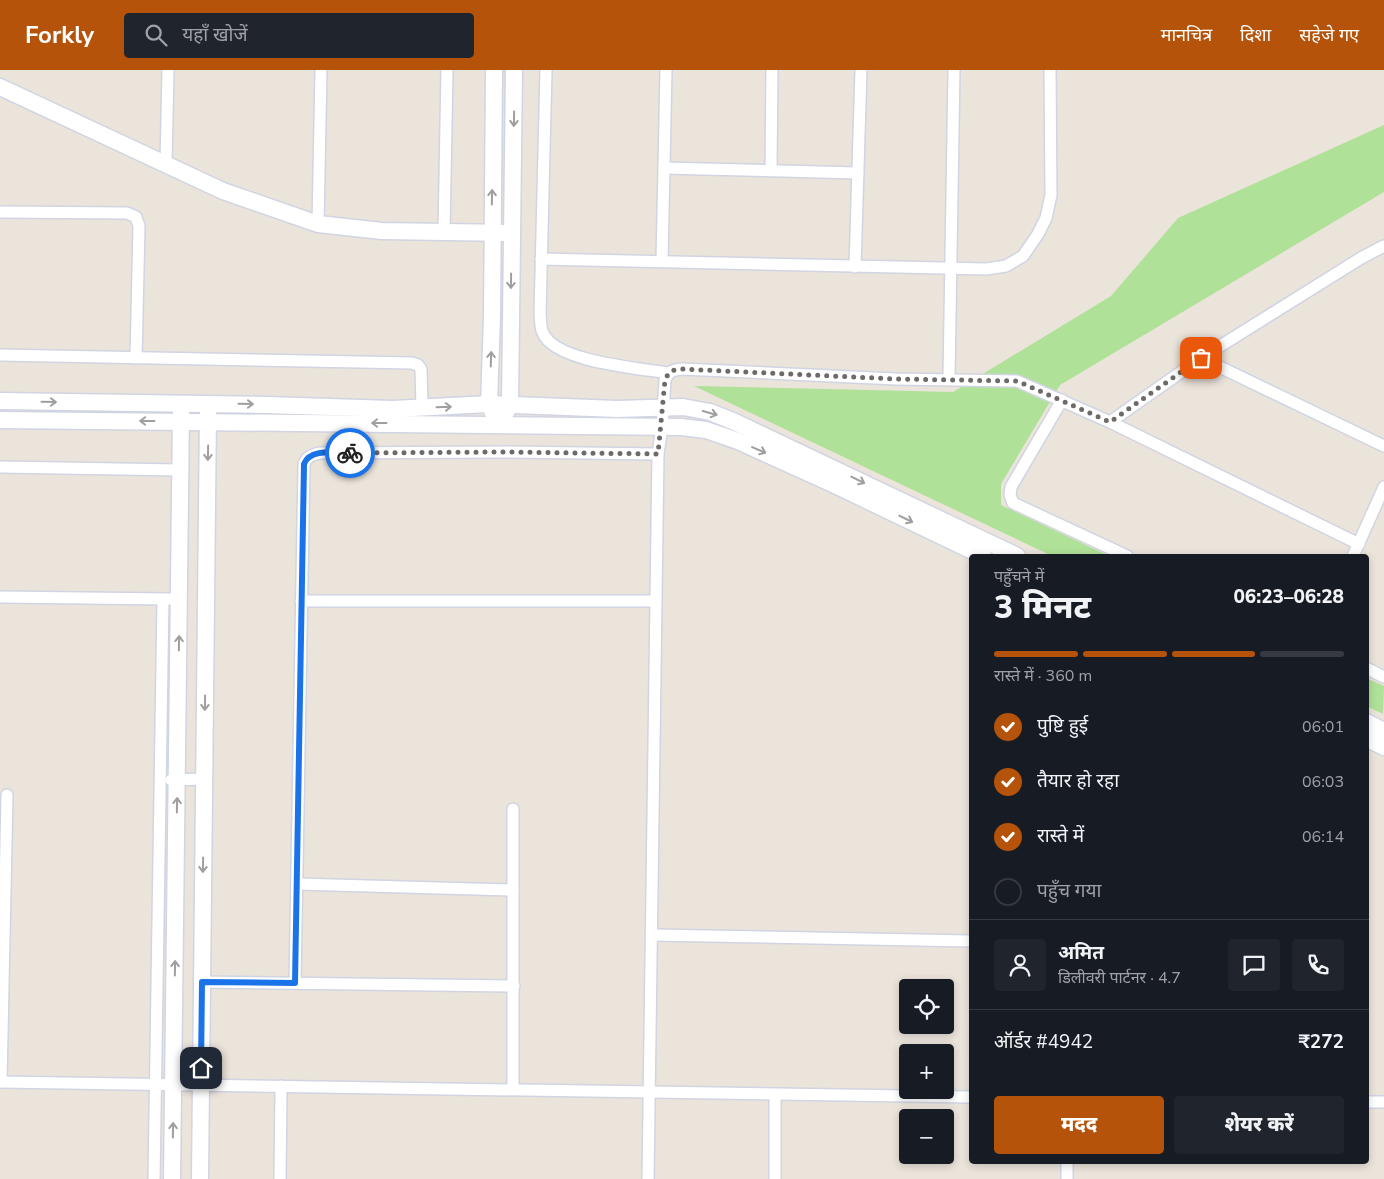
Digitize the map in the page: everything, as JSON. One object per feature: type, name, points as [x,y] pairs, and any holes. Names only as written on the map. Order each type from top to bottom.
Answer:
[{"type":"street","points":[[166,164],[168,70]]},
{"type":"street","points":[[318,224],[321,70]]},
{"type":"street","points":[[444,232],[447,70]]},
{"type":"street","points":[[494,70],[492,317],[489,404],[498,424]]},
{"type":"street","points":[[498,424],[510,405],[514,70]]},
{"type":"street","points":[[546,70],[540,314],[543,333],[551,345],[566,353],[597,362],[668,373]]},
{"type":"street","points":[[662,261],[666,70]]},
{"type":"street","points":[[771,170],[772,70]]},
{"type":"street","points":[[855,267],[861,70]]},
{"type":"street","points":[[949,379],[954,70]]},
{"type":"street","points":[[541,259],[986,270],[1006,266],[1023,256],[1046,218],[1050,195],[1050,70]]},
{"type":"street","points":[[0,87],[223,190],[318,224],[382,231],[512,233]]},
{"type":"street","points":[[664,168],[858,173]]},
{"type":"street","points":[[0,212],[128,213],[136,217],[139,226],[136,358]]},
{"type":"street","points":[[1110,422],[1201,358],[1361,258],[1384,246]]},
{"type":"street","points":[[0,355],[412,363],[418,364],[421,369],[422,407]]},
{"type":"street","points":[[1201,358],[1384,446]]},
{"type":"street","points":[[648,1179],[658,454],[665,380],[668,373],[673,370],[682,369],[896,379],[1017,381],[1110,422],[1359,544]]},
{"type":"street","points":[[1057,398],[1011,487],[1010,495],[1013,503],[1123,554]]},
{"type":"street","points":[[0,401],[393,409],[489,404],[617,409],[683,407],[710,412],[735,422],[1012,554]]},
{"type":"street","points":[[172,1179],[173,1085],[169,780],[171,599],[180,470],[182,404]]},
{"type":"street","points":[[200,1179],[208,404]]},
{"type":"street","points":[[0,420],[498,424],[681,427],[706,430],[738,441],[835,485],[979,554]]},
{"type":"street","points":[[295,983],[301,601],[304,464],[306,458],[320,453],[494,452],[658,454]]},
{"type":"street","points":[[0,467],[180,470]]},
{"type":"street","points":[[1354,554],[1384,487]]},
{"type":"street","points":[[0,597],[171,599]]},
{"type":"street","points":[[301,601],[655,601]]},
{"type":"street","points":[[1369,670],[1384,677]]},
{"type":"street","points":[[1369,724],[1384,731]]},
{"type":"street","points":[[1369,740],[1384,747]]},
{"type":"street","points":[[169,780],[204,779]]},
{"type":"street","points":[[154,1179],[155,1084],[169,780]]},
{"type":"street","points":[[7,795],[0,1082],[969,1097]]},
{"type":"street","points":[[513,808],[513,1089]]},
{"type":"street","points":[[298,884],[513,890]]},
{"type":"street","points":[[652,935],[969,941]]},
{"type":"street","points":[[202,982],[514,986]]},
{"type":"street","points":[[280,1179],[281,1086]]},
{"type":"street","points":[[774,1179],[775,1094]]},
{"type":"street","points":[[1369,1102],[1384,1102]]},
{"type":"street","points":[[1067,1164],[1067,1179]]},
{"type":"green space","points":[[1384,125],[1384,192],[1060,385],[1001,484],[1001,505],[1105,554],[1048,554],[694,386],[953,392],[1111,296],[1178,218]]},
{"type":"green space","points":[[1369,679],[1384,686],[1383,714],[1369,707]]},
{"type":"way so far","points":[[350,453],[658,454],[665,380],[668,373],[673,370],[682,369],[896,379],[990,379],[1017,381],[1110,422],[1201,358]]},
{"type":"route","points":[[201,1068],[202,982],[295,983],[304,464],[306,458],[320,453],[350,453]]}]
